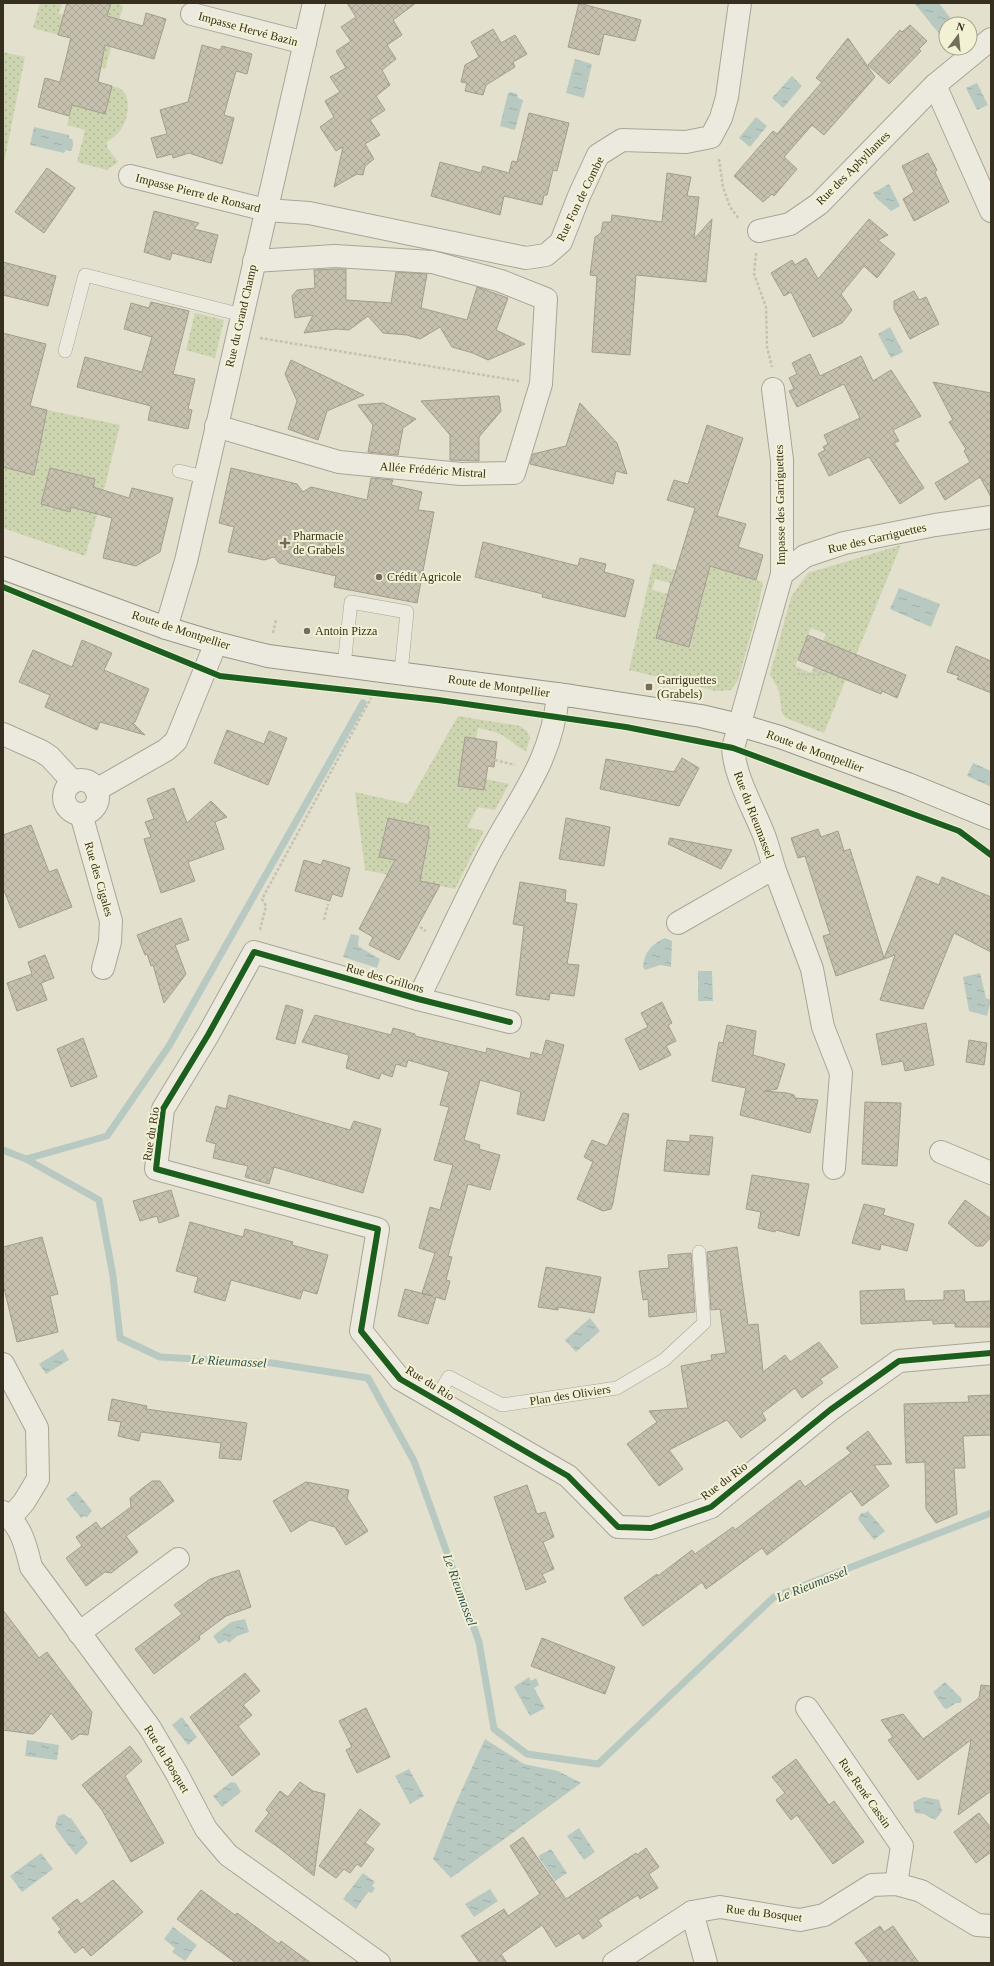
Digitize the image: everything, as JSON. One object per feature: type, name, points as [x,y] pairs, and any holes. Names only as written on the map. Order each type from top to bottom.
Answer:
[{"type":"street","name":"Rue du Grand Champ","points":[[166,628],[186,561],[204,477],[314,3]]},
{"type":"street","points":[[711,138],[721,118],[727,97],[740,3]]},
{"type":"street","name":"Impasse Hervé Bazin","points":[[192,14],[305,44]]},
{"type":"street","name":"Rue des Aphyllantes","points":[[758,231],[790,224],[818,204],[935,85],[991,39]]},
{"type":"street","points":[[935,85],[991,212]]},
{"type":"street","name":"Rue Fon de Combe","points":[[266,210],[309,213],[526,258],[546,255],[561,242],[598,155],[622,140],[686,142],[711,138]]},
{"type":"street","name":"Impasse Pierre de Ronsard","points":[[130,176],[266,210]]},
{"type":"street","name":"Allée Frédéric Mistral","points":[[216,426],[339,462],[461,474],[514,473],[541,384],[546,299],[500,281],[432,262],[335,256],[254,261]]},
{"type":"street","name":"Impasse des Garriguettes","points":[[773,389],[782,460],[782,574]]},
{"type":"street","name":"Rue des Garriguettes","points":[[782,574],[805,556],[844,543],[935,525],[991,517]]},
{"type":"street","name":"Route de Montpellier","points":[[3,568],[166,628],[216,643],[268,656],[401,672],[558,694],[700,716],[739,725],[780,737],[908,784],[991,818]]},
{"type":"street","points":[[739,725],[782,574]]},
{"type":"street","points":[[96,790],[166,750],[176,741],[216,643]]},
{"type":"street","name":"Rue des Grillons","points":[[418,999],[482,868],[532,783],[549,743],[556,716],[558,694]]},
{"type":"street","name":"Rue du Rieumassel","points":[[678,923],[774,868],[764,836],[739,776],[734,758],[733,748],[739,725]]},
{"type":"street","points":[[3,734],[41,751],[50,757],[73,782]]},
{"type":"street","points":[[84,780],[89,782],[96,790],[97,803],[93,809],[81,814],[73,812],[68,808],[64,801],[64,793],[67,787],[73,782],[84,780]]},
{"type":"street","name":"Rue des Cigales","points":[[81,814],[111,921],[110,942],[103,968]]},
{"type":"street","points":[[774,868],[812,969],[823,1027],[841,1073],[834,1168]]},
{"type":"street","name":"Rue des Grillons","points":[[254,952],[418,999],[510,1022]]},
{"type":"street","name":"Rue du Rio","points":[[254,952],[208,1035],[163,1108],[156,1169],[378,1229],[362,1331],[400,1379],[568,1476],[618,1527],[652,1528],[711,1507],[830,1410],[899,1361],[991,1353]]},
{"type":"street","points":[[941,1152],[991,1173]]},
{"type":"street","points":[[3,1364],[37,1428],[38,1479],[24,1502],[7,1515]]},
{"type":"street","name":"Rue du Bosquet","points":[[7,1515],[24,1540],[31,1567],[150,1728],[178,1774],[206,1829],[228,1855],[379,1963]]},
{"type":"street","points":[[79,1633],[178,1559]]},
{"type":"street","name":"Rue René Cassin","points":[[807,1708],[902,1846],[896,1884]]},
{"type":"street","name":"Rue du Bosquet","points":[[614,1963],[692,1912],[720,1907],[800,1920],[824,1915],[872,1885],[896,1884],[921,1891],[977,1924],[991,1926]]},
{"type":"street","points":[[692,1912],[706,1963]]},
{"type":"lane","points":[[64,351],[85,275],[242,315]]},
{"type":"lane","points":[[179,471],[204,477]]},
{"type":"lane","points":[[344,665],[351,602],[407,612],[401,672]]},
{"type":"lane","name":"Plan des Oliviers","points":[[435,1400],[449,1377],[502,1405],[617,1388],[664,1360],[704,1323],[699,1252]]},
{"type":"path","points":[[711,138],[720,162],[723,187],[730,207],[741,222],[758,231],[754,274],[766,307],[767,347],[775,378],[773,389]]},
{"type":"path","points":[[257,338],[541,384]]},
{"type":"path","points":[[273,634],[276,620]]},
{"type":"path","points":[[797,674],[827,675],[814,670]]},
{"type":"path","points":[[254,952],[266,906],[262,899],[373,695],[368,691]]},
{"type":"path","points":[[495,760],[519,766]]},
{"type":"path","points":[[324,920],[328,904]]},
{"type":"green space","points":[[40,3],[62,3],[59,14],[64,15],[58,35],[33,28]]},
{"type":"green space","points":[[111,3],[118,3],[123,6],[105,69],[66,59],[70,38],[93,44],[105,24]]},
{"type":"green space","points":[[3,52],[25,57],[3,168]]},
{"type":"green space","points":[[112,86],[123,91],[128,102],[128,108],[125,121],[120,131],[107,142],[107,147],[118,162],[107,170],[77,162],[85,130],[67,125],[72,105],[105,114]]},
{"type":"green space","points":[[195,313],[224,320],[215,358],[186,350]]},
{"type":"green space","points":[[47,410],[120,425],[100,506],[85,556],[3,528],[4,467],[17,466],[35,471],[40,444],[3,435],[3,413],[44,425]]},
{"type":"green space","points":[[901,545],[824,733],[786,718],[782,713],[779,691],[770,674],[791,597],[808,573]],"holes":[[[811,628],[826,634],[811,673],[795,666]]]},
{"type":"green space","points":[[653,563],[699,578],[704,564],[763,582],[758,608],[738,680],[731,690],[716,691],[629,670]],"holes":[[[655,579],[704,592],[689,647],[656,638],[668,594],[652,590]]]},
{"type":"green space","points":[[458,716],[520,726],[527,731],[530,738],[526,751],[519,748],[496,732],[478,728],[476,739],[465,737],[458,786],[484,790],[486,779],[509,784],[495,810],[478,807],[467,827],[484,831],[455,889],[365,870],[355,792],[408,804]],"holes":[[[387,818],[431,827],[423,865],[379,857]]]},
{"type":"water","points":[[939,3],[949,16],[938,16],[938,32],[915,4]]},
{"type":"water","points":[[575,59],[592,64],[584,98],[566,93]]},
{"type":"water","points":[[792,76],[802,86],[783,108],[772,98]]},
{"type":"water","points":[[977,83],[988,105],[977,110],[966,88]]},
{"type":"water","points":[[511,92],[517,94],[518,98],[523,100],[515,130],[500,126],[508,93]]},
{"type":"water","points":[[756,117],[767,126],[750,147],[739,138]]},
{"type":"water","points":[[34,127],[69,135],[69,138],[72,139],[73,142],[71,151],[66,150],[64,153],[30,145]]},
{"type":"water","points":[[889,184],[900,206],[891,211],[876,198],[873,193]]},
{"type":"water","points":[[890,327],[903,352],[891,358],[878,334]]},
{"type":"water","points":[[899,588],[940,604],[931,627],[890,609]]},
{"type":"water","points":[[973,763],[991,771],[991,787],[967,776]]},
{"type":"water","points":[[351,934],[359,936],[358,946],[380,959],[377,968],[343,957]]},
{"type":"water","points":[[665,938],[672,941],[671,967],[660,965],[645,970],[643,967],[647,953],[656,943]]},
{"type":"water","points":[[698,971],[712,971],[713,1001],[698,1001]]},
{"type":"water","points":[[980,973],[986,998],[991,1000],[987,1016],[969,1011],[963,977]]},
{"type":"water","points":[[590,1318],[600,1331],[576,1352],[565,1340]]},
{"type":"water","points":[[63,1349],[69,1360],[46,1374],[39,1364]]},
{"type":"water","points":[[76,1491],[92,1511],[87,1517],[84,1516],[81,1518],[66,1499]]},
{"type":"water","points":[[868,1511],[885,1531],[874,1540],[858,1519],[861,1513]]},
{"type":"water","points":[[245,1619],[249,1632],[237,1636],[229,1643],[226,1640],[219,1644],[213,1636],[231,1622]]},
{"type":"water","points":[[529,1677],[531,1681],[536,1678],[539,1685],[534,1688],[545,1708],[530,1716],[514,1687]]},
{"type":"water","points":[[945,1682],[962,1699],[961,1703],[956,1703],[947,1709],[944,1708],[933,1692]]},
{"type":"water","points":[[182,1717],[197,1737],[188,1745],[172,1725]]},
{"type":"water","points":[[485,1739],[524,1764],[558,1771],[581,1783],[451,1878],[433,1859],[454,1807]]},
{"type":"water","points":[[27,1740],[59,1745],[57,1760],[25,1756]]},
{"type":"water","points":[[409,1769],[424,1796],[410,1804],[395,1776]]},
{"type":"water","points":[[231,1782],[236,1783],[241,1792],[222,1807],[213,1796]]},
{"type":"water","points":[[924,1797],[939,1800],[942,1811],[935,1820],[924,1814],[915,1813],[913,1802]]},
{"type":"water","points":[[64,1814],[71,1818],[88,1843],[76,1855],[55,1827],[58,1816]]},
{"type":"water","points":[[579,1828],[595,1852],[584,1860],[567,1836]]},
{"type":"water","points":[[551,1849],[567,1873],[555,1881],[538,1856]]},
{"type":"water","points":[[41,1853],[53,1869],[22,1892],[10,1876]]},
{"type":"water","points":[[363,1873],[375,1882],[372,1886],[375,1888],[372,1893],[368,1892],[356,1909],[343,1899]]},
{"type":"water","points":[[490,1889],[498,1901],[474,1917],[465,1904]]},
{"type":"water","points":[[173,1927],[197,1945],[185,1961],[172,1952],[175,1948],[164,1939]]},
{"type":"building","points":[[67,3],[111,3],[107,16],[143,26],[146,13],[166,19],[154,59],[105,45],[98,82],[112,86],[105,114],[72,105],[69,116],[38,107],[45,78],[60,82],[71,38],[58,35]]},
{"type":"building","points":[[347,3],[416,3],[393,20],[402,35],[387,45],[396,59],[382,70],[390,85],[376,96],[385,110],[370,120],[380,135],[365,144],[374,159],[365,166],[363,175],[357,174],[334,187],[343,147],[336,151],[320,127],[334,117],[325,101],[340,92],[330,77],[346,68],[336,51],[351,41],[341,27],[356,17]]},
{"type":"building","points":[[579,3],[641,20],[635,41],[604,34],[599,55],[568,47]]},
{"type":"building","points":[[910,25],[927,41],[919,49],[921,51],[889,84],[868,65],[900,30],[902,32]]},
{"type":"building","points":[[493,29],[501,43],[515,35],[527,54],[513,62],[515,67],[486,85],[483,95],[465,91],[467,83],[461,82],[465,65],[479,57],[471,42]]},
{"type":"building","points":[[848,38],[875,77],[824,135],[812,125],[784,157],[797,169],[774,196],[772,194],[763,202],[734,176],[773,131],[777,134],[822,82],[816,78]]},
{"type":"building","points":[[202,45],[220,50],[222,46],[252,54],[247,74],[236,71],[224,115],[234,118],[222,164],[189,153],[173,158],[172,154],[157,158],[151,138],[167,134],[160,110],[188,102]]},
{"type":"building","points":[[529,113],[569,123],[557,171],[553,170],[547,195],[544,195],[542,205],[504,196],[500,215],[431,196],[440,162],[481,173],[483,166],[509,173],[512,161],[517,162]]},
{"type":"building","points":[[928,153],[937,170],[935,172],[949,202],[914,221],[903,199],[914,192],[902,166]]},
{"type":"building","points":[[47,168],[75,188],[44,233],[15,212]]},
{"type":"building","points":[[667,173],[691,177],[687,196],[699,197],[694,239],[712,219],[706,282],[636,275],[630,355],[592,352],[597,276],[590,275],[595,237],[601,233],[603,222],[611,222],[612,215],[662,222]]},
{"type":"building","points":[[154,211],[199,223],[194,229],[218,235],[211,263],[172,253],[170,260],[144,252]]},
{"type":"building","points":[[869,219],[888,235],[878,240],[895,254],[877,278],[864,266],[841,294],[852,310],[842,323],[813,337],[791,292],[784,296],[771,273],[792,260],[795,265],[806,258],[818,279]]},
{"type":"building","points":[[3,262],[56,276],[48,306],[3,295]]},
{"type":"building","points":[[346,269],[346,300],[391,303],[396,272],[427,274],[421,308],[467,320],[477,287],[508,298],[496,330],[525,344],[488,360],[473,353],[452,347],[440,327],[420,339],[407,335],[383,333],[368,316],[349,330],[336,329],[304,333],[313,315],[295,318],[292,296],[297,290],[315,288],[314,270]]},
{"type":"building","points":[[914,291],[919,300],[926,297],[939,324],[910,339],[894,309],[894,301]]},
{"type":"building","points":[[151,302],[189,311],[173,374],[195,379],[188,409],[192,410],[188,429],[148,420],[151,406],[77,387],[85,357],[142,372],[152,337],[124,329],[131,303],[149,308]]},
{"type":"building","points":[[3,333],[46,344],[30,406],[47,410],[34,475],[3,467]]},
{"type":"building","points":[[810,354],[820,376],[861,356],[873,381],[891,370],[921,416],[893,430],[899,441],[894,443],[924,488],[900,504],[869,457],[829,476],[818,454],[825,450],[823,447],[828,444],[824,435],[860,418],[844,384],[797,407],[789,391],[794,389],[789,378],[797,374],[792,363]]},
{"type":"building","points":[[291,360],[364,395],[327,411],[318,440],[288,429],[297,401],[285,374]]},
{"type":"building","points":[[933,382],[991,393],[991,497],[980,477],[945,500],[935,483],[970,462],[964,451],[966,449],[949,422],[953,420]]},
{"type":"building","points":[[499,396],[501,411],[479,437],[479,461],[450,460],[450,435],[421,401]]},
{"type":"building","points":[[383,403],[416,419],[403,428],[398,455],[368,452],[373,425],[358,405]]},
{"type":"building","points":[[580,403],[617,443],[627,474],[616,471],[613,484],[530,464],[533,454],[566,446]]},
{"type":"building","points":[[707,425],[743,438],[717,516],[746,524],[738,547],[763,555],[756,580],[710,566],[689,647],[656,638],[671,583],[695,508],[667,500],[674,480],[688,484]]},
{"type":"building","points":[[50,468],[95,479],[93,487],[129,498],[132,488],[173,498],[160,552],[136,566],[103,558],[112,518],[71,507],[70,512],[41,504]]},
{"type":"building","points":[[231,468],[297,484],[303,492],[311,487],[367,500],[371,478],[393,480],[391,485],[422,492],[418,510],[434,512],[417,603],[334,587],[336,576],[279,563],[274,557],[264,560],[228,552],[234,527],[219,523]]},
{"type":"building","points":[[483,542],[578,566],[580,558],[606,564],[604,572],[634,580],[625,617],[542,597],[543,594],[475,577]]},
{"type":"building","points":[[808,635],[906,675],[897,698],[882,691],[881,694],[798,660]]},
{"type":"building","points":[[82,640],[112,653],[104,670],[149,689],[135,722],[133,723],[145,735],[100,722],[97,730],[45,707],[50,695],[19,682],[33,650],[72,667]]},
{"type":"building","points":[[956,646],[991,661],[991,693],[957,679],[959,676],[947,672]]},
{"type":"building","points":[[227,730],[264,744],[269,731],[287,738],[268,785],[214,763]]},
{"type":"building","points":[[465,737],[497,742],[494,767],[488,766],[484,790],[458,786]]},
{"type":"building","points":[[682,758],[699,768],[679,806],[600,789],[606,759],[674,772]]},
{"type":"building","points":[[174,788],[187,823],[211,801],[227,817],[215,822],[224,849],[188,862],[195,881],[161,893],[144,839],[151,837],[145,822],[154,819],[147,799]]},
{"type":"building","points":[[388,818],[429,827],[429,835],[420,881],[440,885],[399,960],[369,945],[373,937],[359,929],[395,860],[379,857]]},
{"type":"building","points":[[566,818],[610,827],[604,866],[559,859]]},
{"type":"building","points":[[31,825],[49,872],[57,869],[72,907],[19,928],[3,888],[3,835]]},
{"type":"building","points":[[818,829],[821,837],[838,831],[844,851],[850,849],[884,958],[917,876],[939,885],[942,877],[991,897],[991,952],[954,933],[923,1009],[880,1000],[895,955],[836,976],[823,936],[830,934],[805,856],[798,858],[791,838]]},
{"type":"building","points":[[670,838],[732,850],[721,869],[668,844]]},
{"type":"building","points":[[304,860],[321,865],[323,860],[350,868],[342,897],[332,894],[330,901],[295,891]]},
{"type":"building","points":[[520,882],[566,890],[565,902],[577,904],[567,964],[579,965],[574,996],[550,993],[549,1000],[516,995],[524,926],[513,924]]},
{"type":"building","points":[[181,918],[189,940],[175,945],[186,974],[164,1003],[153,965],[151,966],[147,954],[145,955],[137,935]]},
{"type":"building","points":[[45,955],[54,978],[41,983],[47,1000],[17,1011],[7,983],[32,974],[28,962]]},
{"type":"building","points":[[662,1002],[672,1023],[668,1025],[676,1041],[666,1046],[671,1055],[640,1070],[625,1039],[648,1027],[641,1013]]},
{"type":"building","points":[[286,1005],[303,1010],[295,1044],[276,1039]]},
{"type":"building","points":[[315,1015],[391,1035],[393,1028],[415,1034],[415,1036],[486,1053],[487,1048],[530,1059],[531,1052],[542,1055],[546,1040],[564,1045],[544,1121],[517,1114],[521,1092],[480,1080],[464,1140],[480,1145],[479,1149],[500,1155],[490,1190],[468,1184],[448,1256],[452,1257],[446,1280],[450,1281],[445,1300],[436,1297],[428,1324],[398,1316],[405,1289],[432,1296],[422,1293],[435,1253],[419,1248],[430,1207],[440,1210],[453,1165],[434,1160],[449,1107],[440,1105],[449,1072],[408,1060],[406,1067],[396,1064],[392,1077],[381,1073],[379,1079],[346,1068],[349,1055],[302,1042]]},
{"type":"building","points":[[926,1023],[934,1065],[905,1071],[903,1061],[882,1065],[876,1034]]},
{"type":"building","points":[[727,1025],[756,1031],[753,1055],[785,1064],[777,1089],[765,1091],[787,1093],[794,1095],[795,1098],[818,1100],[810,1133],[740,1115],[746,1088],[712,1081],[719,1042],[723,1043]]},
{"type":"building","points":[[83,1038],[97,1077],[71,1087],[57,1049]]},
{"type":"building","points":[[969,1040],[987,1043],[984,1065],[966,1062]]},
{"type":"building","points":[[229,1095],[350,1130],[354,1121],[381,1129],[363,1193],[274,1167],[269,1184],[245,1177],[248,1166],[213,1158],[216,1144],[206,1141],[216,1106],[226,1109]]},
{"type":"building","points":[[865,1102],[901,1103],[897,1166],[862,1164]]},
{"type":"building","points":[[623,1113],[629,1114],[613,1203],[611,1209],[603,1211],[577,1199],[593,1162],[584,1157],[592,1140],[607,1146]]},
{"type":"building","points":[[690,1135],[713,1137],[709,1175],[664,1171],[667,1140],[690,1142]]},
{"type":"building","points":[[752,1175],[809,1184],[799,1236],[776,1230],[775,1232],[758,1228],[761,1212],[746,1209]]},
{"type":"building","points":[[171,1190],[179,1216],[159,1223],[157,1216],[140,1221],[133,1201]]},
{"type":"building","points":[[965,1200],[991,1219],[991,1237],[983,1246],[976,1246],[948,1223]]},
{"type":"building","points":[[864,1204],[885,1209],[883,1215],[914,1224],[907,1251],[881,1244],[880,1250],[852,1243]]},
{"type":"building","points":[[190,1222],[243,1237],[245,1229],[293,1242],[292,1245],[328,1255],[317,1294],[303,1290],[300,1299],[231,1280],[225,1301],[194,1292],[198,1277],[176,1271]]},
{"type":"building","points":[[42,1237],[58,1294],[50,1296],[58,1332],[17,1342],[3,1284],[3,1247]]},
{"type":"building","points":[[737,1247],[748,1325],[758,1324],[763,1372],[785,1355],[790,1362],[819,1342],[838,1367],[820,1379],[823,1383],[802,1398],[795,1388],[762,1413],[766,1420],[741,1438],[727,1420],[669,1450],[683,1469],[659,1486],[627,1444],[657,1422],[649,1411],[688,1408],[681,1366],[712,1360],[711,1355],[726,1353],[720,1309],[711,1310],[707,1252]]},
{"type":"building","points":[[691,1253],[695,1312],[649,1317],[648,1299],[643,1300],[639,1271],[669,1268],[668,1255]]},
{"type":"building","points":[[546,1267],[601,1277],[594,1313],[558,1307],[558,1310],[538,1307]]},
{"type":"building","points":[[904,1289],[905,1301],[944,1300],[944,1291],[964,1290],[965,1302],[991,1301],[991,1327],[955,1327],[955,1323],[933,1324],[933,1320],[861,1324],[860,1291]]},
{"type":"building","points":[[991,1395],[991,1435],[963,1436],[965,1468],[954,1468],[957,1514],[936,1523],[926,1509],[925,1462],[906,1463],[904,1404],[969,1402],[968,1396]]},
{"type":"building","points":[[112,1399],[147,1406],[146,1409],[247,1423],[241,1460],[219,1458],[221,1443],[141,1432],[139,1441],[118,1436],[121,1422],[108,1420]]},
{"type":"building","points":[[868,1431],[892,1464],[874,1465],[889,1486],[862,1506],[851,1491],[767,1555],[762,1548],[706,1589],[702,1582],[643,1626],[624,1598],[657,1574],[658,1576],[692,1550],[695,1554],[733,1527],[735,1530],[800,1480],[805,1487],[851,1453],[846,1448]]},
{"type":"building","points":[[152,1481],[160,1481],[174,1501],[126,1536],[138,1552],[111,1573],[105,1572],[86,1586],[66,1558],[82,1546],[76,1537],[96,1522],[101,1529],[131,1507],[130,1498]]},
{"type":"building","points":[[306,1482],[349,1490],[347,1498],[368,1531],[346,1545],[335,1527],[310,1520],[291,1532],[273,1501]]},
{"type":"building","points":[[527,1485],[537,1514],[545,1512],[554,1537],[543,1542],[554,1569],[542,1574],[546,1582],[526,1590],[494,1497]]},
{"type":"building","points":[[239,1570],[251,1607],[226,1616],[199,1636],[200,1639],[154,1674],[135,1649],[182,1614],[174,1605],[210,1579]]},
{"type":"building","points":[[3,1610],[39,1658],[47,1652],[92,1712],[88,1735],[80,1734],[72,1740],[51,1713],[40,1728],[33,1734],[3,1730]]},
{"type":"building","points":[[542,1638],[615,1667],[605,1694],[531,1666]]},
{"type":"building","points":[[245,1673],[260,1691],[243,1705],[252,1715],[238,1726],[260,1754],[232,1776],[190,1717]]},
{"type":"building","points":[[981,1685],[991,1686],[991,1791],[958,1815],[971,1740],[918,1780],[888,1740],[893,1737],[881,1720],[903,1714],[923,1739],[979,1698]]},
{"type":"building","points":[[366,1708],[390,1757],[357,1773],[346,1750],[352,1747],[339,1721]]},
{"type":"building","points":[[130,1746],[142,1761],[125,1776],[164,1843],[131,1862],[102,1810],[82,1785]]},
{"type":"building","points":[[796,1759],[829,1805],[834,1801],[864,1842],[833,1864],[797,1815],[791,1820],[776,1800],[785,1793],[772,1777]]},
{"type":"building","points":[[300,1782],[313,1791],[325,1794],[314,1876],[278,1847],[255,1831],[269,1813],[266,1810],[280,1791],[288,1797]]},
{"type":"building","points":[[360,1809],[380,1824],[365,1843],[374,1849],[361,1867],[357,1864],[350,1873],[344,1869],[336,1878],[319,1866]]},
{"type":"building","points":[[979,1813],[991,1828],[991,1852],[976,1863],[954,1832]]},
{"type":"building","points":[[523,1837],[566,1899],[646,1848],[659,1867],[649,1874],[658,1888],[640,1899],[638,1895],[598,1920],[602,1926],[583,1939],[579,1933],[556,1947],[542,1925],[501,1954],[507,1963],[480,1963],[461,1936],[504,1909],[508,1916],[540,1894],[510,1846]]},
{"type":"building","points":[[113,1880],[143,1912],[91,1956],[83,1947],[75,1953],[58,1932],[61,1929],[52,1918],[77,1899],[81,1904]]},
{"type":"building","points":[[201,1890],[235,1915],[237,1913],[279,1944],[281,1941],[311,1963],[236,1963],[177,1919]]},
{"type":"building","points":[[880,1926],[884,1932],[893,1926],[919,1963],[870,1963],[855,1943]]},
{"type":"waterway","points":[[26,1159],[107,1136],[169,1046],[363,703]]},
{"type":"waterway","name":"Le Rieumassel","points":[[3,1150],[26,1159],[99,1200],[113,1276],[120,1338],[160,1357],[272,1363],[368,1378],[414,1461],[479,1642],[494,1729],[527,1754],[598,1764],[774,1597],[991,1513]]},
{"type":"cycle path","points":[[3,587],[220,676],[438,700],[626,727],[733,748],[959,831],[991,855]]},
{"type":"cycle path","points":[[510,1022],[418,999],[254,952],[208,1035],[163,1109],[156,1169],[378,1229],[361,1331],[400,1379],[568,1476],[618,1527],[651,1528],[711,1507],[830,1410],[899,1361],[991,1353]]},
{"type":"place","name":"Pharmacie de Grabels","points":[[285,543]]},
{"type":"place","name":"Crédit Agricole","points":[[379,577]]},
{"type":"place","name":"Antoin Pizza","points":[[307,631]]},
{"type":"place","name":"Garriguettes (Grabels)","points":[[649,687]]}]
